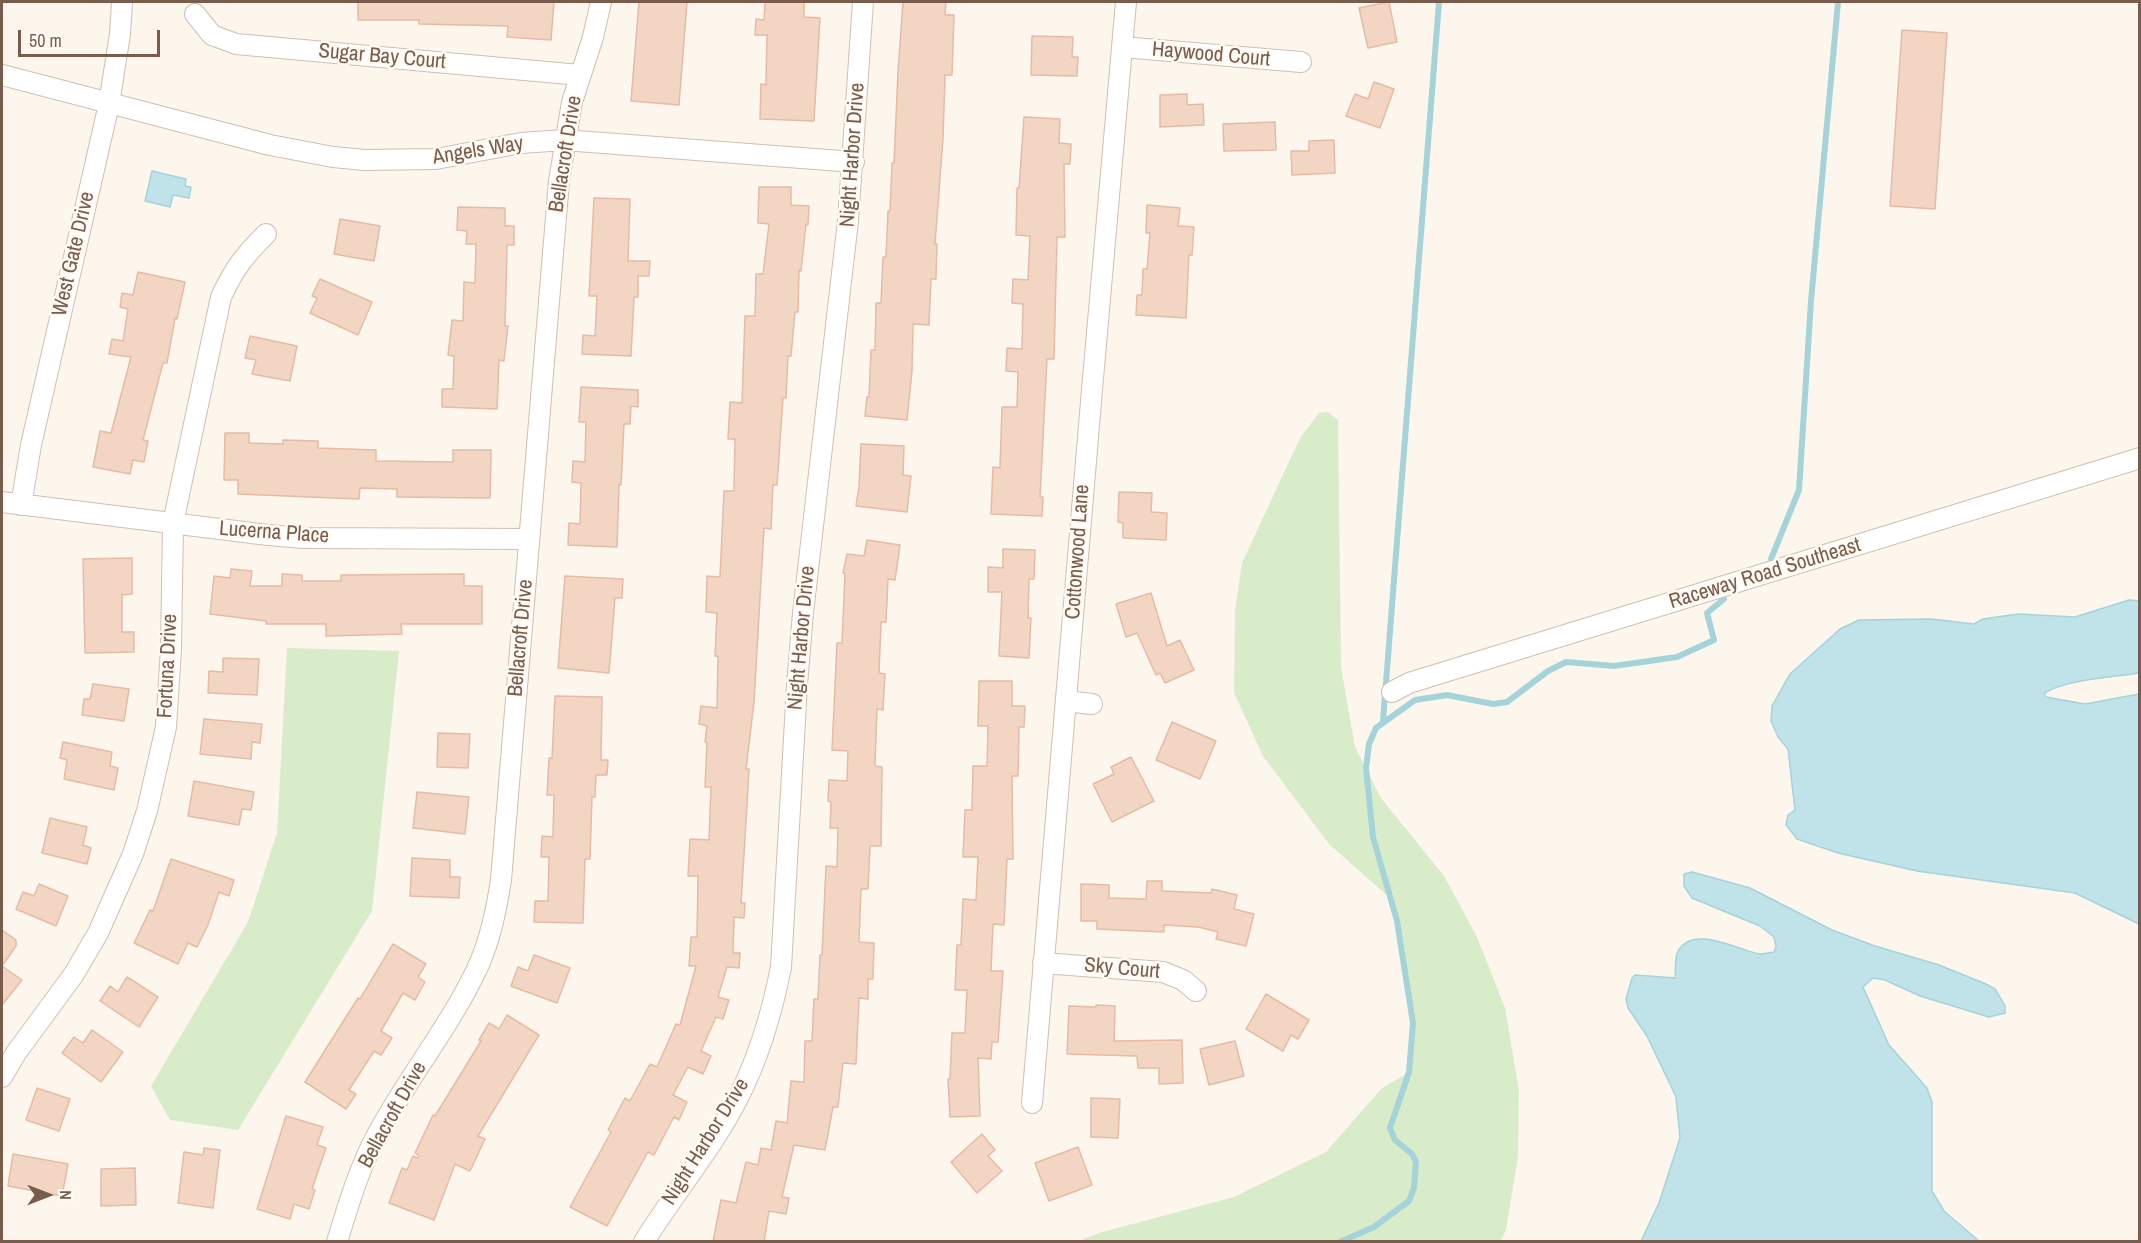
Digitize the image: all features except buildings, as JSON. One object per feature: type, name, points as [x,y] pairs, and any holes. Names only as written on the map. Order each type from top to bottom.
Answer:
[{"type":"street","name":"West Gate Drive","points":[[21,505],[31,444],[109,104],[120,34],[122,2]]},
{"type":"street","name":"Bellacroft Drive","points":[[337,1242],[364,1162],[376,1136],[477,970],[495,915],[501,880],[564,140],[572,102],[593,37],[601,2]]},
{"type":"street","name":"Night Harbor Drive","points":[[644,1242],[737,1100],[752,1068],[774,1002],[781,967],[803,613],[854,162],[863,2]]},
{"type":"street","name":"Cottonwood Lane","points":[[1032,1103],[1079,522],[1126,2]]},
{"type":"street","name":"Sugar Bay Court","points":[[195,14],[212,35],[236,44],[580,75]]},
{"type":"street","name":"Haywood Court","points":[[1122,47],[1301,62]]},
{"type":"street","name":"Angels Way","points":[[2,75],[270,145],[333,157],[365,160],[436,159],[521,143],[564,140],[854,162]]},
{"type":"street","name":"Fortuna Drive","points":[[2,1077],[16,1053],[74,974],[98,933],[133,854],[147,811],[167,717],[171,649],[173,523],[221,297],[232,272],[266,234]]},
{"type":"street","name":"Raceway Road Southeast","points":[[1392,692],[1420,680],[2139,459]]},
{"type":"street","name":"Lucerna Place","points":[[2,502],[232,532],[304,538],[529,539]]},
{"type":"street","points":[[1066,700],[1092,704]]},
{"type":"street","name":"Sky Court","points":[[1043,963],[1163,972],[1183,980],[1196,991]]},
{"type":"green space","points":[[1328,412],[1338,420],[1341,667],[1355,747],[1381,798],[1444,876],[1477,937],[1505,1008],[1519,1090],[1518,1156],[1506,1230],[1500,1242],[1079,1241],[1099,1233],[1234,1197],[1326,1152],[1381,1089],[1409,1072],[1413,1023],[1390,898],[1329,844],[1263,756],[1234,693],[1235,611],[1242,563],[1300,438],[1319,413]]},
{"type":"green space","points":[[287,648],[399,651],[372,911],[238,1130],[170,1120],[151,1086],[248,922],[277,833]]},
{"type":"water","points":[[152,171],[186,179],[185,186],[191,187],[189,198],[173,195],[170,207],[145,201]]},
{"type":"water","points":[[2129,600],[2139,601],[2139,673],[2075,682],[2044,694],[2046,697],[2085,704],[2139,694],[2139,924],[2075,893],[1917,871],[1838,853],[1797,839],[1786,825],[1788,815],[1795,810],[1788,749],[1778,737],[1771,721],[1772,706],[1790,674],[1840,629],[1859,620],[1931,619],[1974,624],[1983,619],[2018,614],[2075,617]]},
{"type":"water","points":[[1692,872],[1750,888],[1832,930],[1875,946],[1939,965],[1995,989],[2005,1006],[2005,1013],[1989,1017],[1920,996],[1885,980],[1873,978],[1863,987],[1889,1045],[1927,1088],[1932,1102],[1932,1191],[1944,1211],[1979,1241],[1641,1241],[1659,1203],[1680,1138],[1676,1097],[1647,1036],[1628,1008],[1626,999],[1632,978],[1635,975],[1675,978],[1678,951],[1685,943],[1694,940],[1716,941],[1760,954],[1774,952],[1776,947],[1774,937],[1760,926],[1692,898],[1684,886],[1684,874]]},
{"type":"waterway","points":[[1383,721],[1439,2]]},
{"type":"waterway","points":[[1771,559],[1799,490],[1811,301],[1838,2]]},
{"type":"waterway","points":[[1340,1242],[1374,1227],[1409,1201],[1414,1188],[1416,1162],[1412,1154],[1395,1140],[1390,1128],[1409,1072],[1413,1023],[1397,921],[1373,837],[1366,768],[1369,744],[1376,728],[1415,700],[1447,695],[1493,704],[1507,702],[1548,671],[1566,662],[1614,666],[1677,657],[1714,640],[1707,613],[1724,599]]}]
